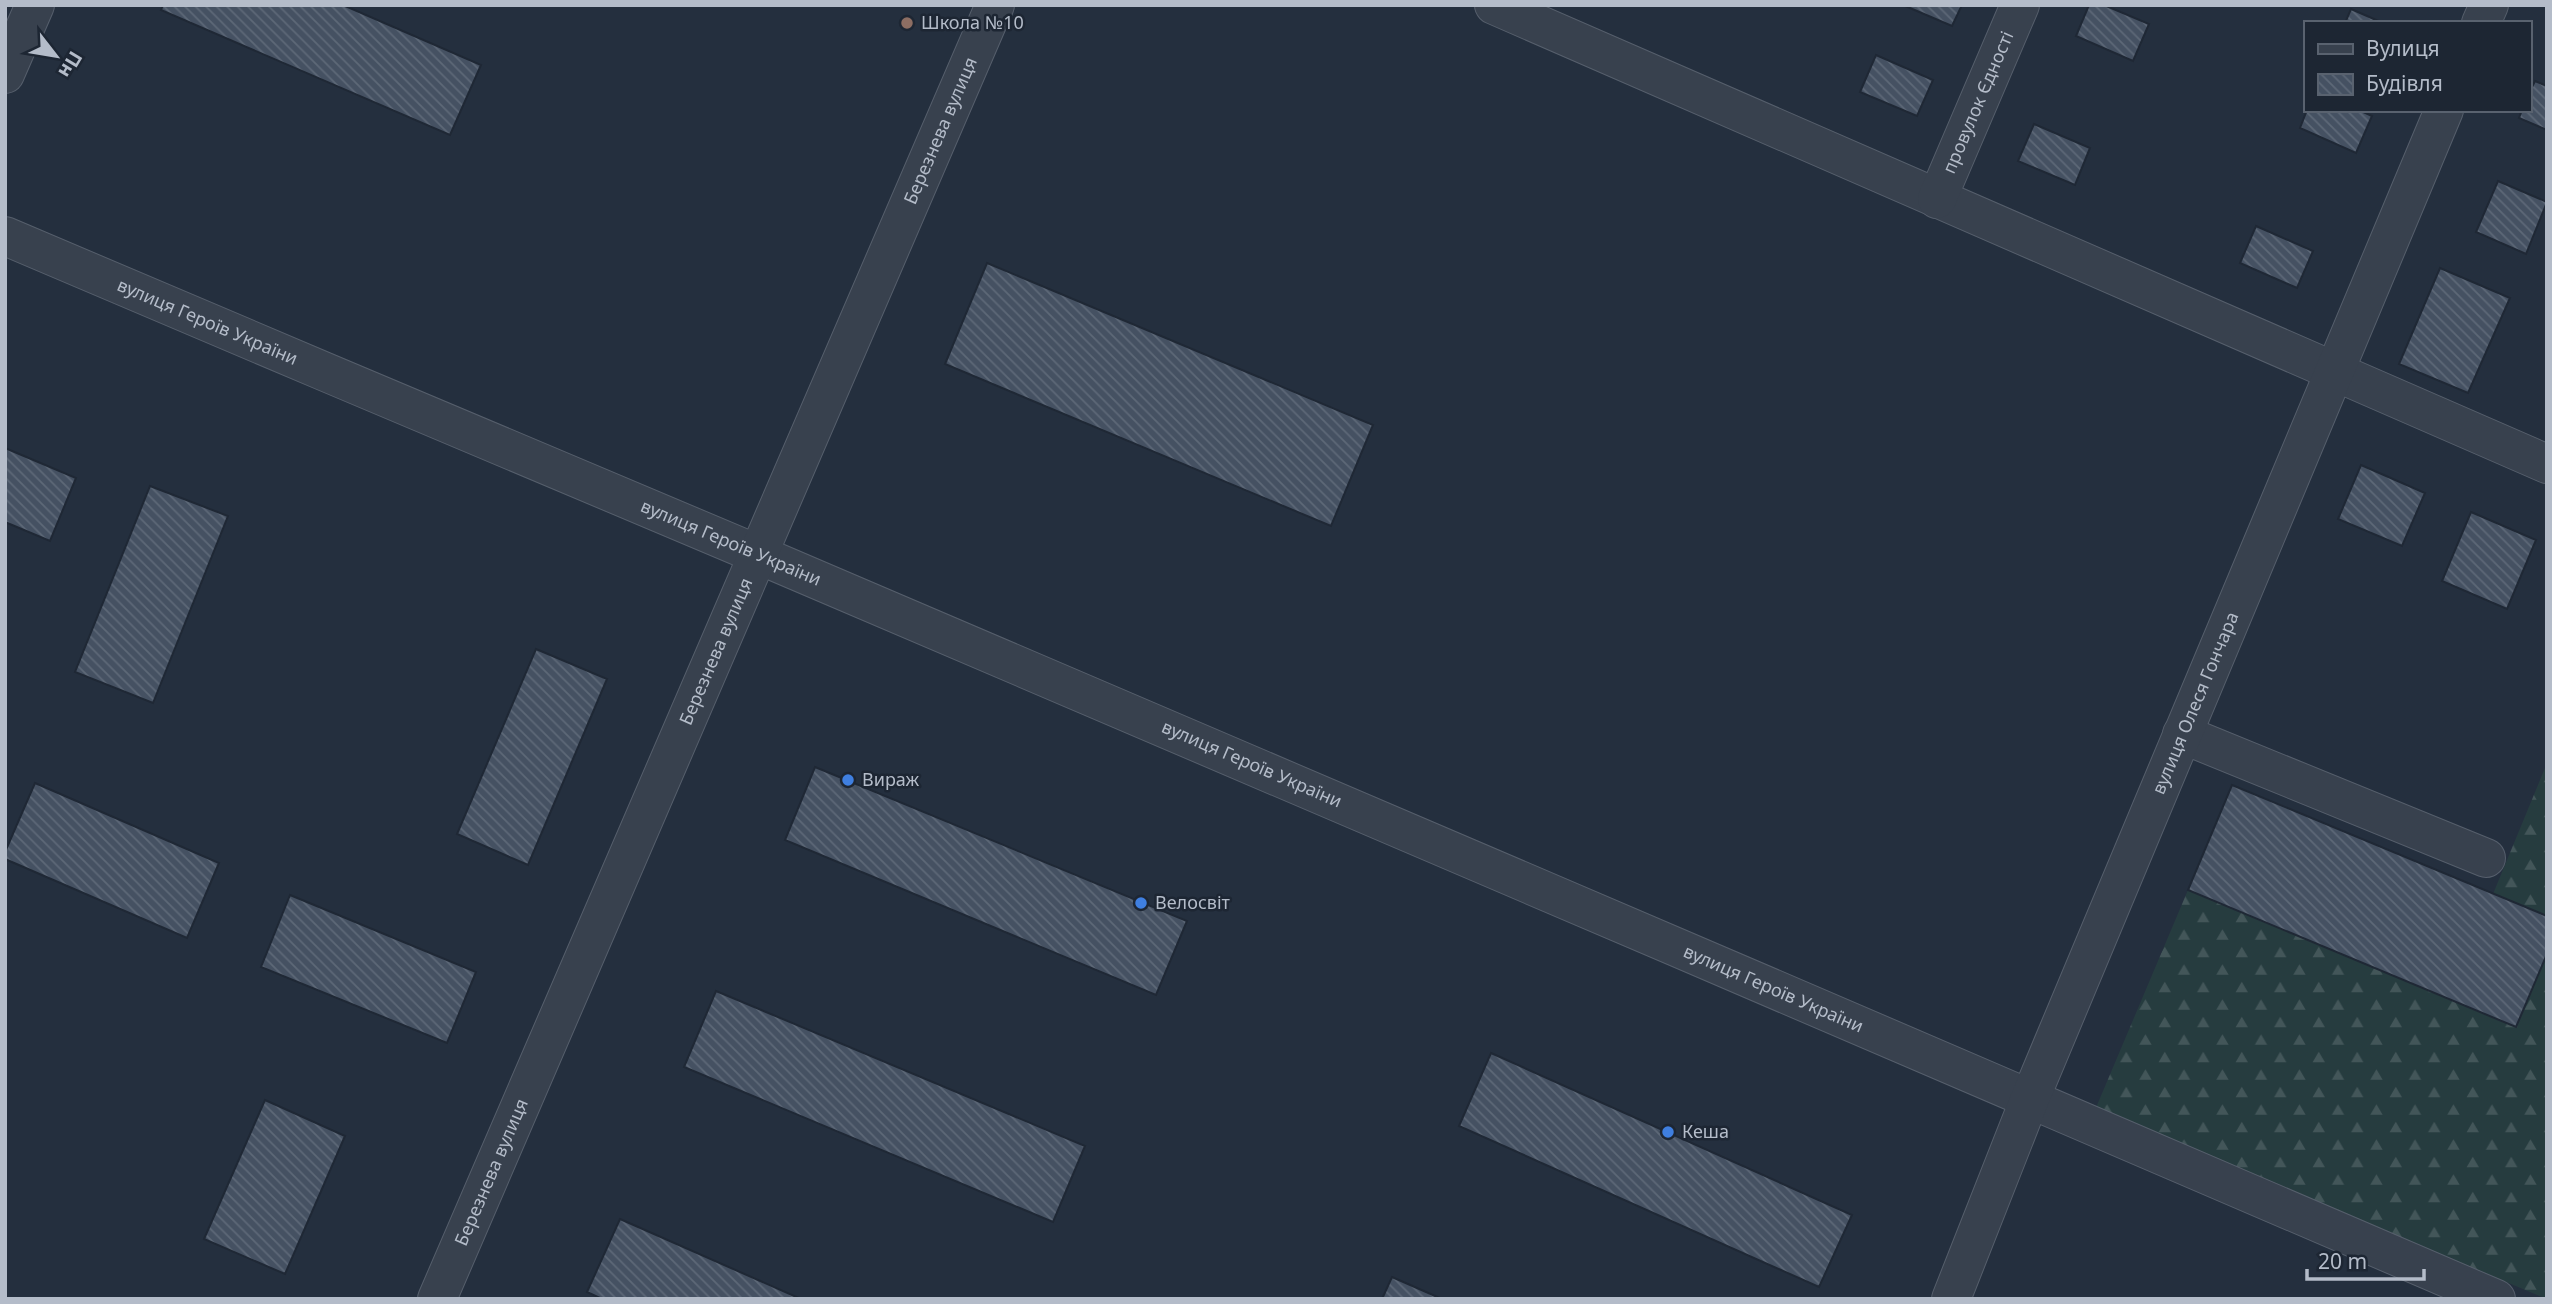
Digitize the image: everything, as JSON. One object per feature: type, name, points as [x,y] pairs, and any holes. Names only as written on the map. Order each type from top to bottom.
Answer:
[{"type":"street","points":[[5,74],[35,5]]},
{"type":"street","name":"Березнева вулиця","points":[[437,1299],[995,5]]},
{"type":"street","points":[[1494,5],[2547,464]]},
{"type":"street","name":"провулок Єдності","points":[[1937,199],[2020,5]]},
{"type":"street","points":[[2482,21],[2489,5]]},
{"type":"street","name":"вулиця Олеся Гончара","points":[[1951,1299],[2029,1101],[2443,112]]},
{"type":"street","name":"вулиця Героїв України","points":[[5,236],[419,414],[758,554],[2496,1299]]},
{"type":"street","points":[[2182,734],[2486,858]]},
{"type":"green space","points":[[2547,763],[2547,916],[2493,894]]},
{"type":"green space","points":[[2188,890],[2516,1027],[2547,954],[2547,1299],[2095,1110]]},
{"type":"building","points":[[163,5],[343,5],[481,65],[450,135],[161,10]]},
{"type":"building","points":[[1903,5],[1962,5],[1952,26]]},
{"type":"building","points":[[2089,5],[2104,5],[2149,24],[2133,61],[2076,36]]},
{"type":"building","points":[[2351,9],[2378,21],[2346,21]]},
{"type":"building","points":[[1876,55],[1933,80],[1917,116],[1860,92]]},
{"type":"building","points":[[2535,81],[2547,86],[2547,130],[2519,118],[2521,112],[2531,112],[2531,89]]},
{"type":"building","points":[[2306,112],[2363,112],[2372,116],[2356,153],[2300,128]]},
{"type":"building","points":[[2034,124],[2090,148],[2075,185],[2018,161]]},
{"type":"building","points":[[2498,181],[2547,202],[2526,254],[2476,232]]},
{"type":"building","points":[[2256,226],[2313,251],[2297,288],[2240,263]]},
{"type":"building","points":[[987,263],[1373,425],[1331,526],[945,364]]},
{"type":"building","points":[[2440,268],[2510,298],[2468,393],[2399,364]]},
{"type":"building","points":[[5,448],[76,478],[50,541],[5,522]]},
{"type":"building","points":[[2361,465],[2425,493],[2402,546],[2338,519]]},
{"type":"building","points":[[150,486],[228,516],[153,703],[75,672]]},
{"type":"building","points":[[2471,512],[2536,540],[2507,609],[2442,581]]},
{"type":"building","points":[[536,649],[607,679],[528,865],[457,834]]},
{"type":"building","points":[[815,767],[1187,921],[1156,995],[785,840]]},
{"type":"building","points":[[35,783],[219,863],[187,938],[5,859],[5,852]]},
{"type":"building","points":[[2232,785],[2547,916],[2547,954],[2516,1027],[2188,890]]},
{"type":"building","points":[[290,895],[476,972],[447,1043],[261,967]]},
{"type":"building","points":[[716,991],[1085,1146],[1053,1222],[684,1067]]},
{"type":"building","points":[[1491,1053],[1852,1215],[1819,1287],[1459,1126]]},
{"type":"building","points":[[265,1100],[345,1136],[285,1274],[204,1239]]},
{"type":"building","points":[[620,1219],[801,1299],[602,1299],[587,1292]]},
{"type":"building","points":[[1392,1277],[1442,1299],[1382,1299]]},
{"type":"place","name":"Школа №10","points":[[907,23]]},
{"type":"place","name":"Вираж","points":[[848,780]]},
{"type":"place","name":"Велосвіт","points":[[1141,903]]},
{"type":"place","name":"Кеша","points":[[1668,1132]]}]
